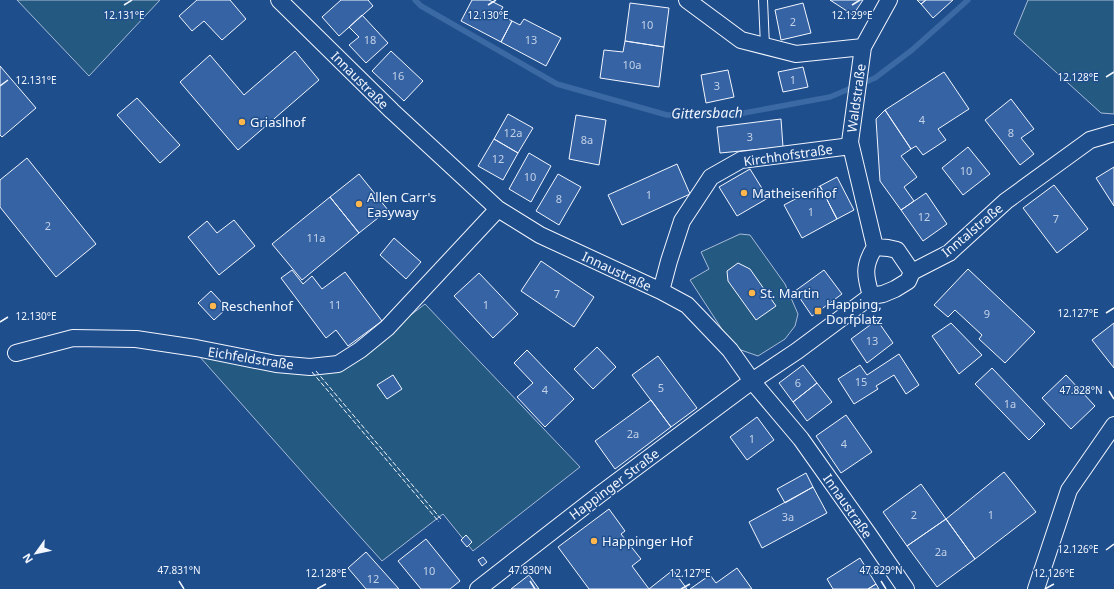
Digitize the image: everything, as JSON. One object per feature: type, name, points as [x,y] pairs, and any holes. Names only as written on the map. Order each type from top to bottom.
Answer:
[{"type":"street","name":"Innaustraße","points":[[279,0],[392,112],[498,209],[540,235],[661,291],[686,305],[730,350],[752,381],[801,440],[906,589]]},
{"type":"street","points":[[687,0],[741,40],[796,54],[863,47]]},
{"type":"street","name":"Waldstraße","points":[[876,247],[850,142],[863,47],[889,0]]},
{"type":"street","name":"Inntalstraße","points":[[752,381],[797,351],[871,296],[883,294],[895,289],[908,281],[912,272],[949,254],[1006,201],[1090,140],[1114,133]]},
{"type":"street","name":"Kirchhofstraße","points":[[661,291],[682,221],[711,177],[740,160],[851,146]]},
{"type":"street","name":"Eichfeldstraße","points":[[16,353],[73,338],[136,339],[196,348],[276,364],[310,366],[338,364],[360,350],[387,328],[498,209]]},
{"type":"street","points":[[871,296],[867,283],[866,269],[869,257],[876,247],[897,250],[912,272]]},
{"type":"street","name":"Happinger Straße","points":[[478,589],[599,494],[752,381]]},
{"type":"street","points":[[1036,589],[1069,490],[1114,425]]},
{"type":"lane","points":[[763,0],[765,46]]},
{"type":"shaded area","points":[[17,0],[160,0],[89,76]]},
{"type":"shaded area","points":[[1028,0],[1114,0],[1114,114],[1101,113],[1014,34]]},
{"type":"shaded area","points":[[740,234],[750,235],[785,284],[798,314],[795,326],[785,339],[758,356],[741,350],[725,334],[690,280],[709,269],[701,252]]},
{"type":"shaded area","points":[[425,304],[580,467],[473,551],[443,514],[382,561],[199,356],[342,368]]},
{"type":"building","points":[[197,0],[230,0],[246,19],[222,40],[204,21],[192,31],[179,16]]},
{"type":"building","points":[[341,0],[368,0],[373,6],[339,36],[322,17]]},
{"type":"building","points":[[472,0],[489,0],[503,7],[499,14],[512,21],[501,42],[461,21]]},
{"type":"building","points":[[830,0],[863,0],[853,15]]},
{"type":"building","points":[[917,0],[926,0],[921,4]]},
{"type":"building","points":[[926,0],[953,0],[933,18],[921,4]]},
{"type":"building","points":[[630,3],[669,8],[664,47],[625,41]]},
{"type":"building","points":[[803,3],[811,33],[781,40],[775,10]]},
{"type":"building","points":[[362,15],[388,43],[366,63],[349,45],[359,37],[349,27]]},
{"type":"building","points":[[524,19],[561,38],[546,66],[501,42],[512,21],[520,25]]},
{"type":"building","points":[[625,41],[664,47],[659,87],[600,78],[604,50],[623,52]]},
{"type":"building","name":"Griaslhof","points":[[295,51],[319,80],[238,150],[180,82],[210,55],[244,95]]},
{"type":"building","points":[[391,51],[423,81],[404,101],[372,71]]},
{"type":"building","points":[[0,66],[36,108],[2,137],[0,135]]},
{"type":"building","points":[[803,67],[808,87],[783,92],[778,72]]},
{"type":"building","points":[[728,70],[734,97],[706,103],[701,75]]},
{"type":"building","points":[[944,72],[969,109],[938,129],[946,140],[923,155],[916,146],[911,149],[885,110]]},
{"type":"building","points":[[137,98],[180,145],[160,163],[117,115]]},
{"type":"building","points":[[1011,99],[1034,129],[1021,138],[1034,154],[1020,165],[985,120]]},
{"type":"building","points":[[885,110],[911,149],[901,156],[917,177],[904,187],[914,201],[901,210],[880,181],[876,119]]},
{"type":"building","points":[[508,114],[533,128],[518,153],[494,139]]},
{"type":"building","points":[[576,115],[606,120],[599,165],[569,159]]},
{"type":"building","points":[[781,119],[783,147],[720,153],[717,127]]},
{"type":"building","points":[[494,139],[518,153],[503,180],[478,166]]},
{"type":"building","points":[[968,147],[990,174],[963,195],[942,168]]},
{"type":"building","points":[[529,153],[551,166],[531,202],[509,189]]},
{"type":"building","points":[[27,158],[96,244],[56,277],[0,207],[0,180]]},
{"type":"building","points":[[677,164],[690,194],[622,225],[608,195]]},
{"type":"building","points":[[1114,167],[1114,206],[1096,178]]},
{"type":"building","name":"Matheisenhof","points":[[750,169],[768,198],[737,216],[719,187]]},
{"type":"building","name":"Allen Carr's Easyway","points":[[359,174],[388,210],[359,233],[330,197]]},
{"type":"building","points":[[558,174],[581,187],[559,225],[536,211]]},
{"type":"building","points":[[837,177],[854,210],[837,219],[820,186]]},
{"type":"building","points":[[1054,185],[1088,229],[1057,253],[1023,208]]},
{"type":"building","points":[[820,186],[837,219],[802,238],[784,205]]},
{"type":"building","points":[[926,193],[947,224],[923,241],[901,210]]},
{"type":"building","points":[[330,197],[359,233],[302,280],[272,244]]},
{"type":"building","points":[[234,220],[255,246],[219,275],[188,237],[207,221],[217,233]]},
{"type":"building","points":[[394,238],[421,262],[406,279],[380,255]]},
{"type":"building","points":[[541,261],[594,297],[574,327],[521,291]]},
{"type":"building","name":"St. Martin","points":[[738,263],[750,269],[776,306],[756,320],[728,281],[727,271]]},
{"type":"building","points":[[968,269],[1035,332],[1005,363],[979,339],[982,335],[955,310],[948,317],[934,305]]},
{"type":"building","points":[[292,270],[303,284],[312,276],[322,289],[345,272],[382,321],[348,346],[336,330],[326,338],[281,278]]},
{"type":"building","points":[[824,270],[842,294],[812,316],[795,291]]},
{"type":"building","points":[[479,273],[518,314],[493,338],[454,296]]},
{"type":"building","name":"Reschenhof","points":[[211,291],[227,308],[214,320],[198,303]]},
{"type":"building","points":[[877,320],[893,343],[867,363],[851,339]]},
{"type":"building","points":[[951,323],[982,355],[959,374],[932,336]]},
{"type":"building","points":[[1114,323],[1114,368],[1092,340]]},
{"type":"building","points":[[597,347],[616,367],[593,389],[574,369]]},
{"type":"building","points":[[527,350],[574,399],[545,427],[517,397],[533,383],[514,363]]},
{"type":"building","points":[[899,354],[919,385],[906,394],[894,375],[876,386],[878,389],[854,404],[838,379],[860,365],[867,375]]},
{"type":"building","points":[[658,356],[697,408],[671,427],[632,375]]},
{"type":"building","points":[[803,365],[817,383],[793,402],[779,383]]},
{"type":"building","points":[[992,368],[1045,424],[1029,440],[975,384]]},
{"type":"building","points":[[393,375],[402,389],[387,399],[377,385]]},
{"type":"building","points":[[1066,375],[1095,406],[1071,429],[1042,398]]},
{"type":"building","points":[[817,383],[832,402],[807,421],[793,402]]},
{"type":"building","points":[[651,400],[671,427],[615,469],[595,441]]},
{"type":"building","points":[[846,415],[872,452],[841,473],[816,436]]},
{"type":"building","points":[[757,417],[774,440],[747,460],[730,437]]},
{"type":"building","points":[[1004,472],[1036,512],[975,559],[946,519]]},
{"type":"building","points":[[806,473],[813,487],[785,503],[777,489]]},
{"type":"building","points":[[921,484],[946,519],[907,546],[883,512]]},
{"type":"building","points":[[813,487],[827,513],[762,548],[749,522]]},
{"type":"building","points":[[609,509],[625,531],[621,534],[641,559],[632,566],[649,589],[589,589],[558,547]]},
{"type":"building","points":[[946,519],[975,559],[937,587],[907,546]]},
{"type":"building","points":[[466,535],[472,542],[467,547],[461,540]]},
{"type":"building","points":[[426,539],[460,581],[450,589],[421,589],[398,561]]},
{"type":"building","points":[[366,552],[399,589],[366,589],[348,568]]},
{"type":"building","points":[[483,557],[487,562],[482,566],[478,560]]},
{"type":"building","points":[[860,558],[876,584],[868,589],[833,589],[827,579]]},
{"type":"building","points":[[737,568],[752,589],[690,589],[710,575],[716,583]]},
{"type":"building","points":[[673,570],[687,589],[649,589]]},
{"type":"building","points":[[529,575],[539,589],[511,589]]},
{"type":"building","points":[[876,584],[879,589],[868,589]]},
{"type":"waterway","name":"Gittersbach","points":[[415,0],[421,6],[557,84],[667,115],[733,115],[830,97],[875,78],[912,50],[968,0]]},
{"type":"fence","points":[[316,371],[441,519]]},
{"type":"fence","points":[[312,372],[439,522]]},
{"type":"place","name":"Griaslhof","points":[[242,122]]},
{"type":"place","name":"Matheisenhof","points":[[744,193]]},
{"type":"place","name":"Allen Carr's Easyway","points":[[359,204]]},
{"type":"place","name":"St. Martin","points":[[752,293]]},
{"type":"place","name":"Reschenhof","points":[[213,306]]},
{"type":"place","name":"Happing, Dorfplatz","points":[[818,311]]},
{"type":"place","name":"Happinger Hof","points":[[594,541]]}]
